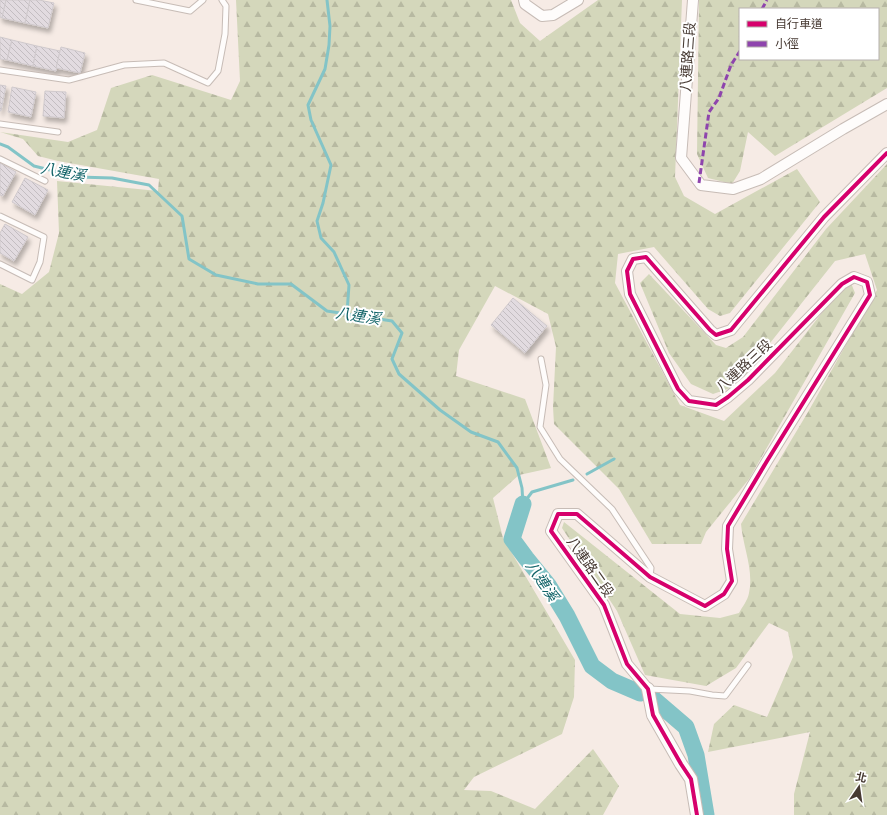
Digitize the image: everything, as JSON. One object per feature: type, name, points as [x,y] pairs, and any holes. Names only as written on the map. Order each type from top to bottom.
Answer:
[{"type":"street","points":[[524,0],[525,4],[542,16],[553,15],[578,0]]},
{"type":"street","name":"八連路三段","points":[[693,0],[681,158],[700,185],[732,189],[760,179],[887,104]]},
{"type":"street","name":"八連路三段","points":[[705,606],[724,594],[732,581],[726,549],[728,526],[870,296],[867,282],[854,277],[842,284],[748,380],[716,405],[688,401],[678,390],[630,294],[627,271],[634,259],[646,257],[710,330],[716,335],[731,330],[824,217],[887,153]]},
{"type":"street","name":"八連路二段","points":[[697,815],[690,778],[653,715],[648,689],[627,664],[604,605],[551,531],[558,514],[578,514],[650,577],[705,606]]},
{"type":"lane","points":[[136,0],[190,12],[203,0]]},
{"type":"lane","points":[[0,70],[69,80],[124,65],[164,63],[208,83],[218,71],[225,34],[226,6],[222,0]]},
{"type":"lane","points":[[0,124],[58,132]]},
{"type":"lane","points":[[0,159],[45,181]]},
{"type":"lane","points":[[0,216],[44,237],[40,262],[32,280],[0,264]]},
{"type":"lane","points":[[541,359],[546,385],[540,427],[560,459],[612,509],[651,568],[650,577]]},
{"type":"lane","points":[[648,689],[690,691],[725,696],[748,666]]},
{"type":"green space","points":[[236,0],[511,0],[520,23],[540,41],[598,0],[682,0],[675,177],[684,196],[715,214],[797,169],[820,202],[730,313],[720,316],[708,309],[654,247],[618,254],[615,283],[680,405],[724,421],[775,373],[849,278],[855,293],[749,479],[706,532],[701,544],[652,544],[619,489],[554,424],[553,407],[556,347],[548,314],[495,286],[459,350],[456,376],[525,399],[551,468],[519,475],[493,498],[503,538],[575,660],[574,697],[562,734],[474,777],[464,790],[491,791],[535,809],[593,749],[619,786],[603,815],[0,815],[0,284],[22,294],[49,272],[59,233],[57,181],[158,191],[159,179],[38,156],[23,139],[0,132],[68,142],[97,130],[111,88],[152,75],[231,100],[240,81]]},
{"type":"green space","points":[[699,0],[887,0],[887,88],[775,156],[748,132],[740,171],[732,184],[708,178],[697,154]]},
{"type":"green space","points":[[887,164],[887,815],[794,815],[794,794],[810,732],[708,752],[714,724],[734,705],[767,717],[793,657],[788,632],[769,623],[736,668],[706,686],[645,675],[617,611],[562,528],[564,522],[680,614],[720,618],[739,613],[749,593],[750,584],[749,567],[741,524],[808,412],[877,290],[865,254],[835,261],[736,386],[713,394],[691,384],[669,353],[640,283],[649,274],[716,345],[726,348],[743,337],[826,229]]},
{"type":"building","points":[[0,0],[6,0],[2,18],[0,17]]},
{"type":"building","points":[[6,0],[30,0],[25,23],[2,18]]},
{"type":"building","points":[[30,0],[54,3],[48,28],[25,23]]},
{"type":"building","points":[[0,37],[12,40],[7,60],[0,59]]},
{"type":"building","points":[[12,40],[37,46],[33,66],[7,60]]},
{"type":"building","points":[[37,46],[60,51],[56,71],[33,66]]},
{"type":"building","points":[[61,47],[85,53],[80,73],[56,68]]},
{"type":"building","points":[[0,85],[6,86],[1,111],[0,111]]},
{"type":"building","points":[[12,87],[36,92],[31,117],[8,112]]},
{"type":"building","points":[[45,91],[66,92],[64,118],[43,116]]},
{"type":"building","points":[[0,163],[16,172],[3,196],[0,195]]},
{"type":"building","points":[[25,178],[48,190],[35,215],[12,202]]},
{"type":"building","points":[[5,224],[28,237],[14,261],[0,253],[0,233]]},
{"type":"building","points":[[513,298],[547,326],[525,353],[491,325]]},
{"type":"waterway","points":[[327,0],[330,26],[329,45],[325,69],[308,105],[311,120],[331,165],[323,203],[317,221],[321,238],[334,252],[349,285],[347,313]]},
{"type":"waterway","name":"八連溪","points":[[0,144],[8,147],[34,166],[78,177],[112,178],[149,185],[182,216],[189,259],[216,275],[258,284],[291,284],[327,311],[392,321],[402,333],[392,359],[399,374],[440,410],[471,432],[498,442],[517,468],[522,488],[523,504]]},
{"type":"waterway","points":[[587,474],[614,459]]},
{"type":"waterway","points":[[523,504],[532,492],[573,480]]},
{"type":"waterway","name":"八連溪","points":[[523,504],[512,539],[548,585],[567,616],[592,666],[612,681],[640,693]]},
{"type":"waterway","name":"八連溪","points":[[651,697],[686,727],[696,755],[706,815]]},
{"type":"marked path","points":[[763,8],[767,0]]},
{"type":"marked path","points":[[699,183],[709,112],[719,98],[731,65],[739,53]]},
{"type":"cycle path","points":[[697,815],[691,779],[653,715],[648,689],[627,664],[604,605],[551,531],[558,514],[577,514],[650,577],[705,606],[724,594],[732,581],[727,549],[728,526],[870,295],[867,282],[854,277],[842,284],[748,380],[716,405],[689,401],[678,389],[630,294],[627,271],[633,259],[646,257],[710,330],[716,335],[731,330],[824,217],[887,153]]}]
